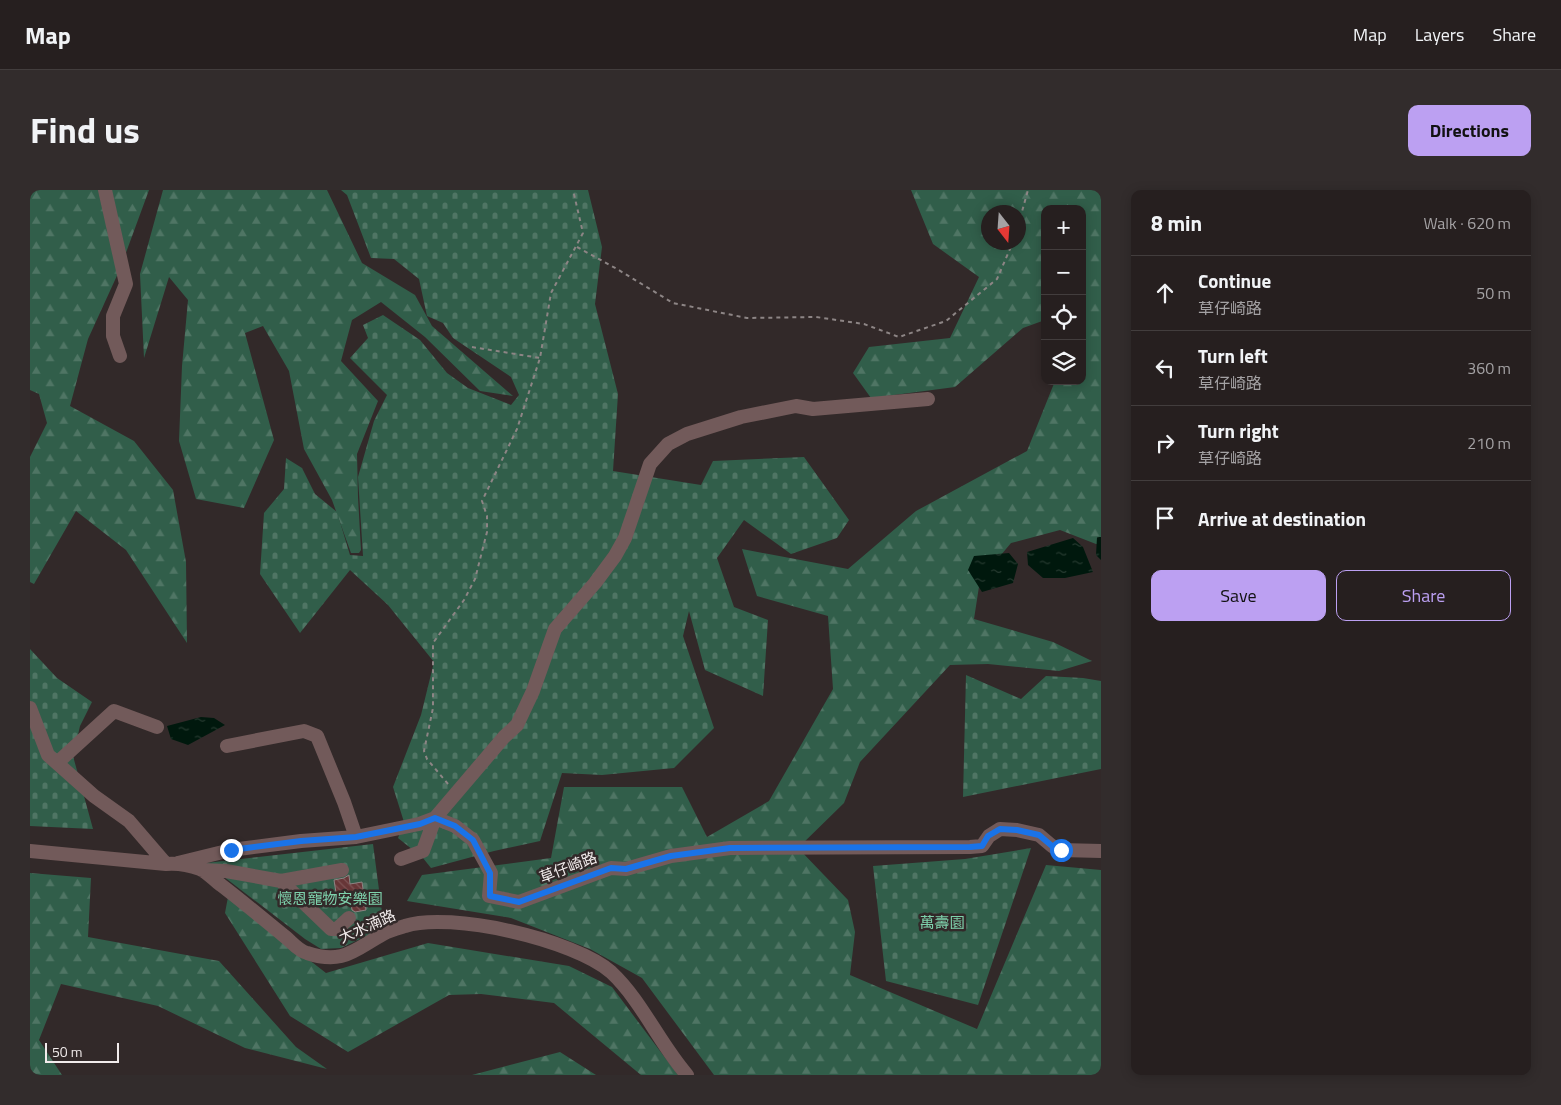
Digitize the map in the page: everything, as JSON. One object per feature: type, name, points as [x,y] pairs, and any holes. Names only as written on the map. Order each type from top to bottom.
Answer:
[{"type":"street","points":[[105,190],[126,284],[112,316],[113,336],[120,356]]},
{"type":"street","points":[[401,859],[423,852],[435,818],[504,737],[517,725],[532,691],[555,628],[595,583],[615,556],[625,538],[650,464],[668,444],[687,434],[741,417],[796,406],[813,410],[928,399]]},
{"type":"street","points":[[30,708],[48,755],[94,796],[129,821],[172,863],[231,850],[301,841],[356,837],[420,824],[435,818]]},
{"type":"street","points":[[57,763],[114,711],[157,727]]},
{"type":"street","points":[[227,746],[304,731],[317,736],[356,837]]},
{"type":"street","name":"草仔崎路","points":[[435,818],[455,826],[473,840],[490,873],[490,896],[519,902],[611,868],[626,869],[671,856],[730,848],[982,846],[988,836],[1000,829],[1017,830],[1039,835],[1052,846],[1061,850],[1101,851]]},
{"type":"street","name":"大水湳路","points":[[30,851],[172,863],[202,870],[305,953],[332,958],[356,951],[385,933],[417,922],[466,923],[532,937],[568,949],[596,961],[610,972],[629,993],[653,1026],[676,1063],[687,1075]]},
{"type":"street","points":[[202,870],[226,871],[281,881],[342,870]]},
{"type":"street","points":[[281,881],[331,929],[337,929],[349,918]]},
{"type":"path","points":[[456,793],[427,760],[424,750],[433,708],[433,643],[464,600],[475,580],[486,532],[487,516],[482,501],[518,429],[540,358],[551,292],[583,233],[573,190]]},
{"type":"path","points":[[1024,205],[1028,190]]},
{"type":"path","points":[[576,247],[673,303],[747,318],[816,317],[864,324],[899,337],[946,321],[997,279],[1010,250]]},
{"type":"path","points":[[472,348],[540,358]]},
{"type":"green space","points":[[30,190],[149,190],[120,269],[88,339],[70,406],[134,441],[173,490],[186,562],[187,643],[126,550],[76,511],[34,584],[30,582],[30,457],[47,423],[39,394],[30,390]]},
{"type":"green space","points":[[163,190],[327,190],[362,263],[415,295],[432,326],[513,396],[480,391],[425,337],[381,302],[352,320],[341,361],[378,401],[357,454],[361,550],[359,553],[351,553],[332,500],[304,449],[289,371],[263,326],[245,333],[274,440],[244,508],[196,499],[179,441],[182,366],[188,300],[169,277],[144,358],[140,274]]},
{"type":"green space","points":[[341,190],[588,190],[602,247],[595,304],[618,394],[613,471],[701,485],[713,461],[804,457],[849,520],[837,538],[791,554],[744,520],[717,558],[734,607],[768,620],[763,696],[705,670],[689,611],[683,636],[714,728],[674,768],[602,775],[562,773],[540,841],[431,868],[423,858],[398,838],[404,822],[393,787],[421,715],[434,662],[388,605],[350,570],[300,633],[260,574],[264,513],[284,489],[286,458],[302,468],[315,494],[337,512],[350,555],[363,556],[358,477],[374,421],[387,395],[350,358],[368,338],[363,325],[383,315],[420,340],[447,373],[468,388],[511,405],[519,395],[511,377],[453,338],[443,323],[427,316],[419,279],[394,259],[371,258],[347,195]]},
{"type":"green space","points":[[911,190],[1101,190],[1101,544],[1096,544],[1060,530],[1011,543],[980,580],[974,619],[1053,642],[1092,661],[1059,671],[988,664],[950,665],[860,762],[844,803],[798,848],[848,900],[855,932],[850,975],[977,1029],[1046,865],[1101,870],[1101,1075],[714,1075],[642,978],[590,949],[511,918],[407,901],[422,875],[551,858],[564,787],[682,787],[707,837],[769,801],[833,689],[828,616],[757,596],[742,549],[848,569],[916,511],[1027,451],[1053,385],[1086,385],[1086,205],[1041,205],[1041,321],[1023,328],[955,387],[871,398],[853,373],[869,347],[950,338],[979,277],[933,244]]},
{"type":"green space","points":[[30,649],[57,678],[92,702],[80,726],[73,756],[93,829],[30,826]]},
{"type":"green space","points":[[966,675],[1021,699],[1046,676],[1101,681],[1101,769],[963,797]]},
{"type":"green space","name":"懷恩寵物安樂園","points":[[373,844],[384,928],[341,948],[321,949],[305,939],[206,863]]},
{"type":"green space","name":"萬壽園","points":[[1031,848],[978,1005],[886,981],[873,866],[965,859]]},
{"type":"green space","points":[[30,873],[91,878],[88,937],[219,961],[296,1047],[327,1069],[245,1048],[158,1006],[61,984],[39,1040],[62,1075],[30,1075]]},
{"type":"green space","points":[[228,897],[326,973],[428,943],[569,966],[612,987],[678,1075],[641,1075],[554,1003],[481,994],[449,995],[348,1052],[290,1016],[225,913]]},
{"type":"green space","points":[[560,1052],[596,1075],[472,1075]]},
{"type":"water","points":[[1097,537],[1101,537],[1101,560],[1096,555]]},
{"type":"water","points":[[1073,538],[1083,547],[1093,572],[1065,578],[1043,578],[1028,565],[1027,552]]},
{"type":"water","points":[[1009,553],[1018,564],[1013,583],[982,592],[968,570],[974,556]]},
{"type":"water","points":[[201,717],[214,718],[225,725],[188,745],[171,739],[167,726]]},
{"type":"building","points":[[349,875],[350,884],[362,882],[366,910],[355,912],[352,910],[350,897],[337,899],[334,880]]},
{"type":"route","points":[[231,850],[301,841],[356,837],[420,824],[435,818],[455,826],[473,840],[490,873],[490,896],[519,902],[611,868],[626,869],[671,856],[730,848],[970,847],[982,846],[988,836],[1000,829],[1017,830],[1039,835],[1052,846],[1061,850]]}]
